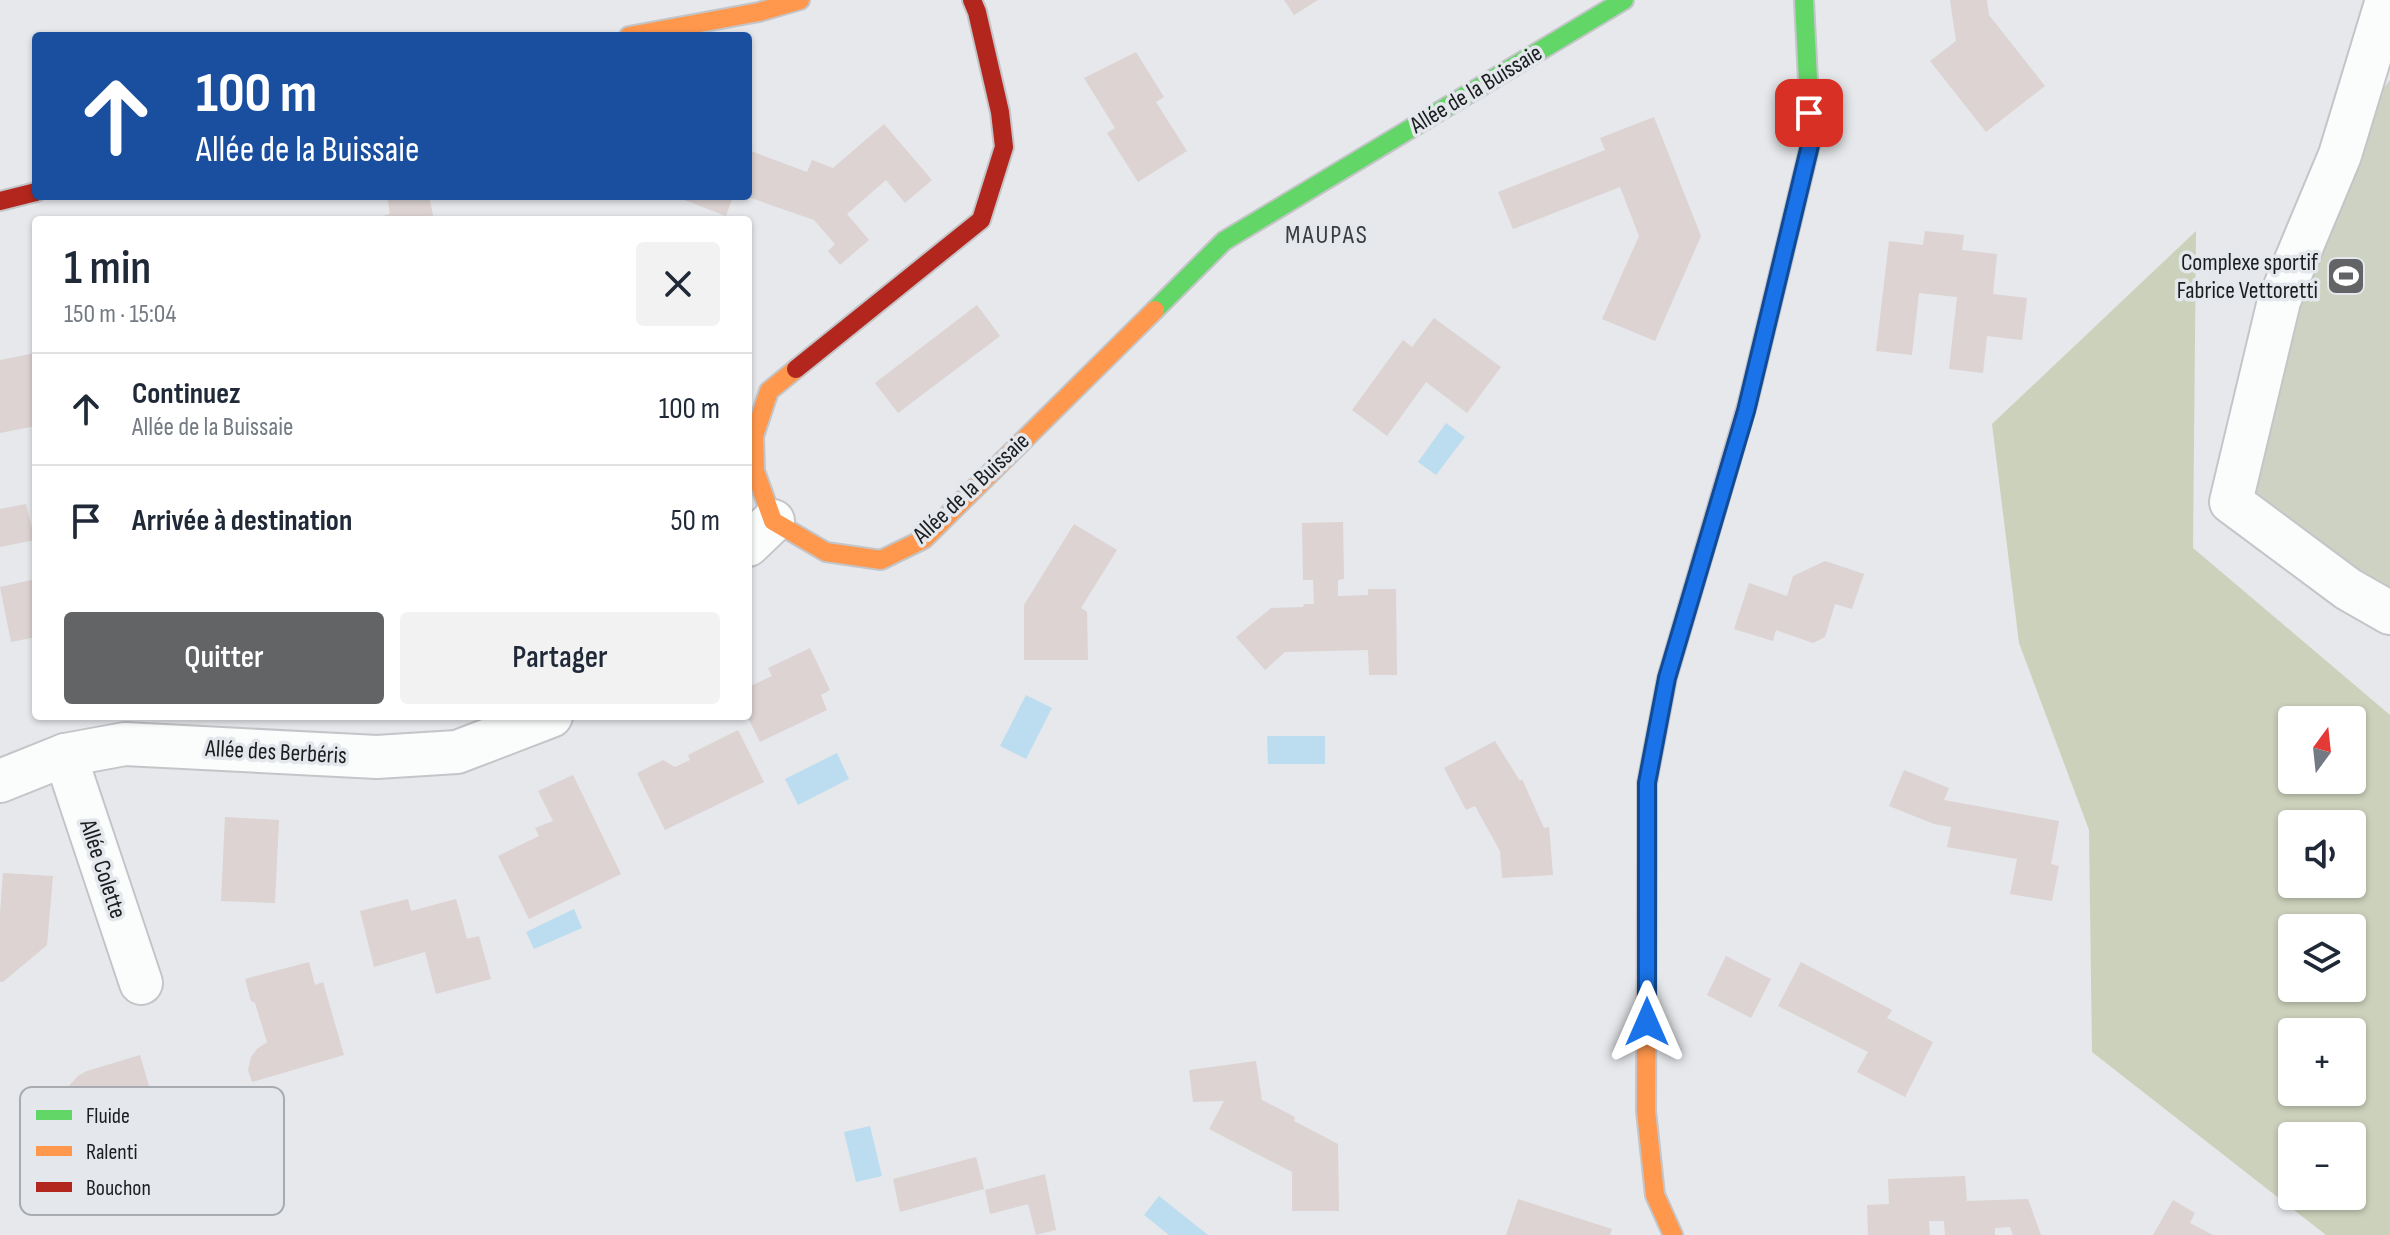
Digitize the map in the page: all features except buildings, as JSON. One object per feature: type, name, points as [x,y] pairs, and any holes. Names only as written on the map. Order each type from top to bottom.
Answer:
[{"type":"street","points":[[651,32],[759,12],[800,0]]},
{"type":"street","name":"Allée de la Buissaie","points":[[972,0],[1000,112],[1004,147],[981,220],[769,391],[754,436],[761,533],[826,552],[881,560],[924,539],[1224,241],[1624,0]]},
{"type":"street","points":[[1673,1235],[1655,1195],[1646,1111],[1647,783],[1667,678],[1746,411],[1811,141],[1804,0]]},
{"type":"street","points":[[2387,0],[2340,155],[2279,301],[2231,502],[2348,589],[2390,613]]},
{"type":"street","points":[[0,201],[32,193]]},
{"type":"street","name":"Allée des Berbéris","points":[[0,781],[65,755],[125,744],[377,757],[457,752],[541,720]]},
{"type":"street","name":"Allée Colette","points":[[65,755],[141,983]]},
{"type":"green space","name":"Complexe sportif Fabrice Vettoretti","points":[[2390,80],[2390,608],[2254,506],[2252,425],[2352,128]]},
{"type":"green space","points":[[2196,231],[2193,548],[2390,715],[2390,1235],[2326,1235],[2294,1210],[2366,1210],[2366,1122],[2278,1122],[2278,1197],[2092,1052],[2089,830],[2019,643],[1992,424]]},
{"type":"water","points":[[1446,423],[1465,437],[1436,475],[1418,462]]},
{"type":"water","points":[[1026,695],[1052,708],[1026,759],[1000,746]]},
{"type":"water","points":[[1267,736],[1325,736],[1325,764],[1268,764]]},
{"type":"water","points":[[837,753],[849,779],[798,805],[785,779]]},
{"type":"water","points":[[574,909],[582,928],[534,949],[526,932]]},
{"type":"water","points":[[870,1126],[882,1176],[856,1182],[844,1132]]},
{"type":"water","points":[[1159,1196],[1208,1235],[1169,1235],[1144,1215]]},
{"type":"traffic: fast","points":[[1155,310],[1224,241],[1624,0]]},
{"type":"traffic: fast","points":[[1748,402],[1811,141],[1804,0]]},
{"type":"traffic: slow","points":[[651,32],[759,12],[800,0]]},
{"type":"traffic: slow","points":[[796,369],[769,391],[754,436],[755,471],[773,521],[826,552],[881,560],[924,539],[1155,310]]},
{"type":"traffic: slow","points":[[1647,857],[1646,1111],[1655,1195],[1673,1235]]},
{"type":"traffic: jam","points":[[796,369],[981,220],[1004,147],[1000,112],[972,0]]},
{"type":"traffic: jam","points":[[0,201],[32,193]]},
{"type":"traffic: jam","points":[[1647,857],[1647,783],[1667,678],[1748,402]]},
{"type":"place","name":"Complexe sportif Fabrice Vettoretti","points":[[2346,276]]},
{"type":"district","name":"MAUPAS","points":[[1327,235]]},
{"type":"route","points":[[1647,1022],[1647,783],[1667,678],[1746,411],[1811,141],[1809,113]]}]
